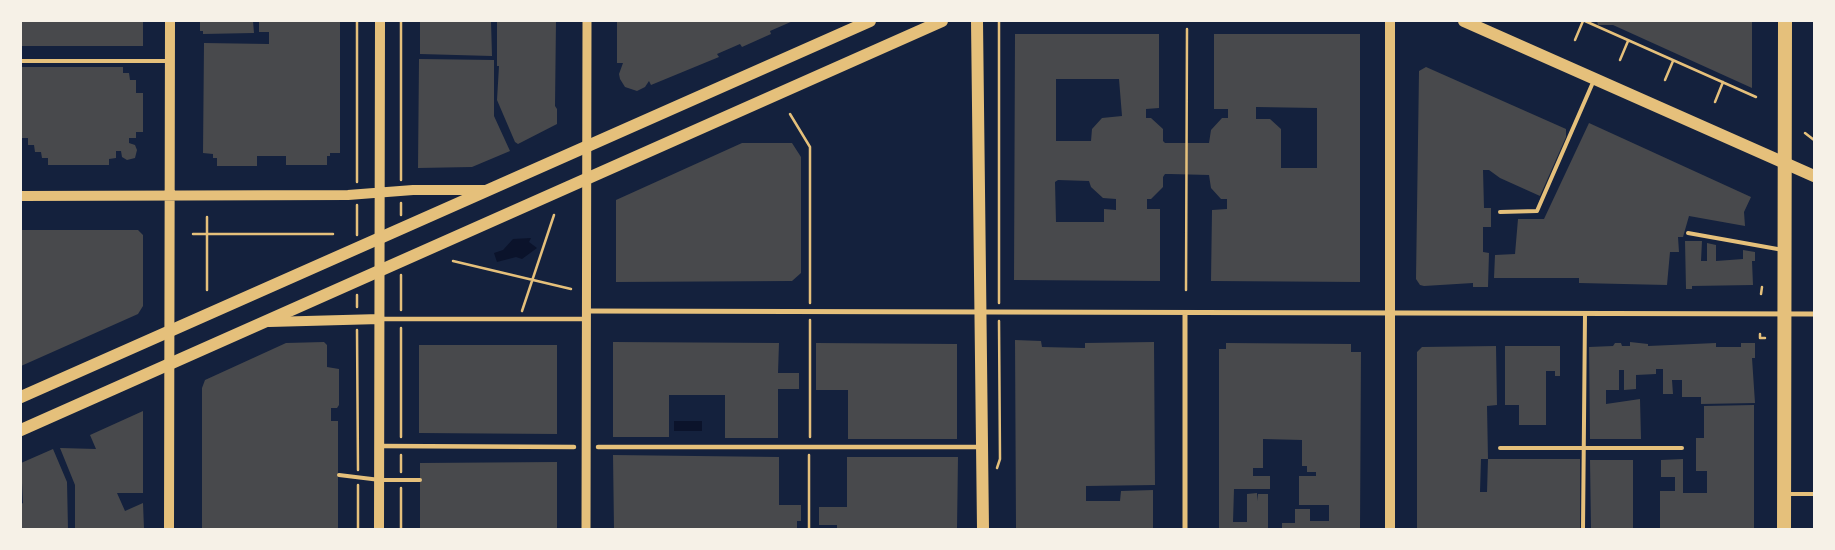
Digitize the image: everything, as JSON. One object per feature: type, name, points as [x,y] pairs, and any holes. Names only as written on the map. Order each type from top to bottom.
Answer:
[{"type":"highway","points":[[1784,529],[1785,21]]},
{"type":"main road","points":[[169,529],[170,21]]},
{"type":"main road","points":[[379,529],[380,21]]},
{"type":"main road","points":[[21,397],[870,21]]},
{"type":"main road","points":[[21,430],[169,366],[942,21]]},
{"type":"main road","points":[[977,21],[982,312],[983,529]]},
{"type":"main road","points":[[1390,21],[1390,529]]},
{"type":"main road","points":[[1464,21],[1814,176]]},
{"type":"main road","points":[[21,196],[348,195],[491,190]]},
{"type":"main road","points":[[268,322],[380,319]]},
{"type":"street","points":[[586,529],[587,21]]},
{"type":"street","points":[[380,319],[519,318],[586,315],[982,312],[1814,314]]},
{"type":"street","points":[[1185,313],[1185,529]]},
{"type":"street","points":[[380,446],[574,447]]},
{"type":"street","points":[[598,447],[983,447]]},
{"type":"lane","points":[[21,61],[170,61]]},
{"type":"lane","points":[[1500,212],[1537,211],[1595,78]]},
{"type":"lane","points":[[1688,233],[1785,250]]},
{"type":"lane","points":[[1583,529],[1585,314]]},
{"type":"lane","points":[[1500,448],[1682,448]]},
{"type":"lane","points":[[339,476],[358,476],[380,480],[420,480]]},
{"type":"lane","points":[[1784,494],[1814,494]]},
{"type":"path","points":[[357,21],[357,163]]},
{"type":"path","points":[[400,163],[401,21]]},
{"type":"path","points":[[999,21],[999,290]]},
{"type":"path","points":[[1575,40],[1584,21],[1756,97]]},
{"type":"path","points":[[1186,290],[1187,30]]},
{"type":"path","points":[[1620,60],[1629,40]]},
{"type":"path","points":[[1665,80],[1674,60]]},
{"type":"path","points":[[1714,102],[1723,82]]},
{"type":"path","points":[[790,114],[810,147],[810,305]]},
{"type":"path","points":[[1805,133],[1814,140]]},
{"type":"path","points":[[519,318],[554,215]]},
{"type":"path","points":[[207,217],[207,290]]},
{"type":"path","points":[[194,234],[333,234]]},
{"type":"path","points":[[453,260],[571,288]]},
{"type":"path","points":[[401,276],[401,311]]},
{"type":"path","points":[[1761,294],[1762,287],[1765,291]]},
{"type":"path","points":[[809,529],[810,320]]},
{"type":"path","points":[[1760,334],[1760,338],[1765,338]]},
{"type":"path","points":[[997,468],[1000,459],[999,336]]},
{"type":"path","points":[[357,346],[358,529]]},
{"type":"water","points":[[531,238],[529,242],[537,248],[522,259],[516,257],[497,262],[494,253],[503,250],[513,239]]},
{"type":"water","points":[[674,421],[702,421],[702,431],[674,431]]},
{"type":"building","points":[[21,21],[143,21],[143,46],[21,46]]},
{"type":"building","points":[[200,21],[253,21],[254,33],[203,34],[203,31],[200,31]]},
{"type":"building","points":[[259,21],[340,21],[340,153],[330,153],[330,156],[327,156],[327,165],[286,165],[286,156],[257,156],[257,166],[217,166],[217,158],[213,158],[213,154],[203,153],[204,43],[269,44],[269,32],[259,32]]},
{"type":"building","points":[[420,21],[491,21],[492,56],[420,54]]},
{"type":"building","points":[[497,21],[556,21],[555,106],[557,109],[557,124],[518,144],[515,142],[497,100],[499,66],[497,66]]},
{"type":"building","points":[[617,21],[793,21],[770,31],[771,34],[742,47],[740,44],[717,54],[719,57],[651,85],[649,81],[645,87],[637,91],[625,87],[620,79],[619,74],[623,63],[617,63]]},
{"type":"building","points":[[1597,21],[1752,21],[1752,88],[1613,25],[1598,25]]},
{"type":"building","points":[[1015,34],[1159,34],[1159,108],[1146,109],[1146,118],[1151,118],[1163,129],[1163,141],[1165,143],[1209,143],[1211,130],[1222,118],[1228,118],[1228,109],[1214,109],[1214,34],[1360,34],[1360,282],[1211,281],[1212,210],[1227,209],[1227,199],[1221,199],[1211,188],[1209,175],[1170,174],[1165,174],[1163,177],[1163,187],[1151,199],[1147,199],[1147,209],[1160,209],[1160,281],[1014,280]],"holes":[[[1056,79],[1119,79],[1122,116],[1102,118],[1092,129],[1091,141],[1056,141]],[[1256,107],[1317,108],[1317,168],[1281,168],[1281,129],[1270,119],[1256,119]],[[1058,180],[1089,181],[1091,187],[1103,198],[1116,199],[1116,210],[1104,209],[1104,222],[1056,222],[1055,182]]]},
{"type":"building","points":[[419,59],[494,60],[494,116],[510,151],[472,167],[418,168]]},
{"type":"building","points":[[21,67],[123,67],[123,73],[129,73],[130,80],[136,80],[136,93],[143,93],[143,132],[136,132],[136,138],[129,138],[129,143],[135,145],[137,150],[135,158],[127,160],[122,157],[121,151],[116,151],[116,158],[109,159],[109,165],[48,165],[48,158],[42,158],[41,152],[35,152],[34,145],[28,145],[28,138],[21,138]]},
{"type":"building","points":[[1426,67],[1566,129],[1566,137],[1540,196],[1500,178],[1489,170],[1483,170],[1484,208],[1491,208],[1491,227],[1483,227],[1483,252],[1489,253],[1488,287],[1473,287],[1473,283],[1424,286],[1420,285],[1416,279],[1419,71]]},
{"type":"building","points":[[1589,123],[1751,197],[1744,212],[1745,226],[1689,216],[1683,237],[1678,237],[1679,252],[1670,252],[1667,285],[1579,283],[1579,278],[1494,278],[1495,255],[1515,254],[1518,219],[1544,219]]},
{"type":"building","points":[[742,143],[792,143],[801,157],[801,273],[792,281],[616,282],[616,200]]},
{"type":"building","points":[[21,230],[138,230],[143,235],[143,306],[138,314],[21,366]]},
{"type":"building","points":[[1685,241],[1702,241],[1701,261],[1707,261],[1707,243],[1716,245],[1716,261],[1743,259],[1743,250],[1755,252],[1755,261],[1752,261],[1753,285],[1692,286],[1692,289],[1686,289]]},
{"type":"building","points":[[1015,340],[1041,341],[1042,347],[1085,348],[1085,343],[1154,342],[1155,485],[1086,486],[1086,501],[1120,501],[1121,491],[1153,490],[1153,529],[1016,529]]},
{"type":"building","points":[[324,342],[327,345],[327,367],[339,369],[339,405],[337,408],[331,408],[331,421],[338,421],[338,529],[202,529],[202,388],[205,380],[286,343]]},
{"type":"building","points":[[613,342],[779,343],[778,373],[799,373],[799,389],[778,389],[778,438],[725,438],[725,395],[669,395],[669,437],[613,437]]},
{"type":"building","points":[[1630,342],[1648,344],[1648,346],[1716,343],[1716,347],[1741,347],[1741,343],[1755,343],[1755,358],[1752,358],[1755,403],[1701,404],[1701,397],[1682,397],[1682,380],[1672,380],[1673,394],[1663,394],[1663,369],[1656,369],[1656,374],[1636,375],[1636,389],[1624,390],[1624,370],[1619,370],[1619,390],[1606,390],[1606,404],[1640,399],[1641,439],[1590,439],[1589,347],[1613,346],[1615,343],[1621,343],[1622,346],[1630,346]]},
{"type":"building","points":[[816,343],[957,344],[957,439],[848,439],[848,390],[816,390]]},
{"type":"building","points":[[1226,343],[1351,344],[1351,352],[1361,352],[1360,529],[1282,529],[1282,523],[1295,523],[1295,509],[1310,509],[1310,521],[1329,521],[1329,505],[1299,505],[1299,476],[1316,476],[1316,472],[1307,472],[1307,466],[1302,466],[1302,440],[1263,439],[1263,468],[1253,468],[1253,476],[1270,476],[1270,489],[1234,489],[1233,522],[1247,522],[1247,494],[1257,493],[1257,501],[1258,494],[1268,494],[1268,529],[1219,529],[1219,349],[1226,349]]},
{"type":"building","points":[[419,345],[557,345],[557,434],[419,433]]},
{"type":"building","points":[[1496,346],[1497,405],[1487,406],[1488,459],[1580,459],[1580,529],[1417,529],[1417,352],[1422,347]],"holes":[[[1481,459],[1488,459],[1487,492],[1480,492]]]},
{"type":"building","points":[[1505,346],[1560,346],[1560,376],[1555,376],[1555,371],[1546,371],[1546,425],[1519,425],[1519,405],[1505,405]]},
{"type":"building","points":[[1754,405],[1754,529],[1660,529],[1660,491],[1675,491],[1675,477],[1661,477],[1661,460],[1683,459],[1683,493],[1707,493],[1707,471],[1696,471],[1696,438],[1704,438],[1704,406]]},
{"type":"building","points":[[143,411],[143,493],[117,493],[125,511],[143,503],[144,529],[75,529],[75,485],[60,448],[96,449],[90,435]]},
{"type":"building","points":[[53,449],[67,482],[68,529],[21,529],[21,504],[23,503],[21,463]]},
{"type":"building","points":[[613,455],[779,457],[779,505],[801,505],[801,521],[797,521],[797,529],[614,529]]},
{"type":"building","points":[[847,457],[958,457],[957,529],[837,529],[837,525],[819,525],[819,507],[847,507]]},
{"type":"building","points":[[1590,460],[1633,460],[1633,529],[1591,529]]},
{"type":"building","points":[[557,462],[557,529],[420,529],[420,463]]}]
